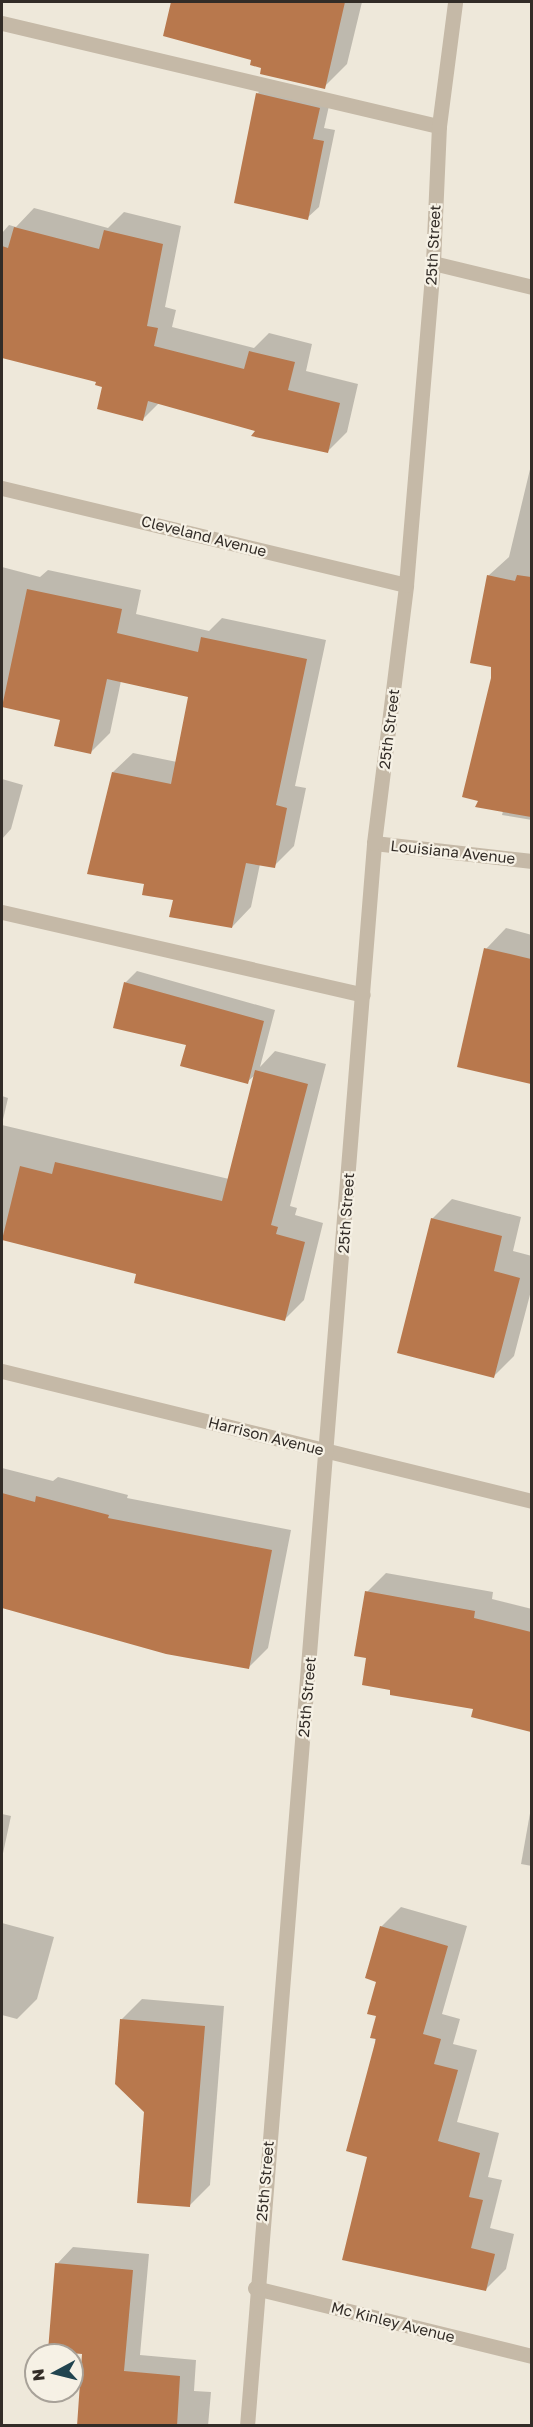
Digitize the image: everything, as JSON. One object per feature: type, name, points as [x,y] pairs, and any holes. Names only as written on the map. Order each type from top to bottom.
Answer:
[{"type":"street","name":"25th Street","points":[[247,2426],[255,2288],[327,1451],[375,843],[406,585],[433,263],[439,126],[455,2]]},
{"type":"street","points":[[2,23],[439,126]]},
{"type":"street","points":[[433,263],[531,287]]},
{"type":"street","name":"Cleveland Avenue","points":[[2,488],[406,585]]},
{"type":"street","name":"Louisiana Avenue","points":[[375,843],[531,861]]},
{"type":"street","points":[[2,912],[363,995]]},
{"type":"street","name":"Harrison Avenue","points":[[2,1371],[531,1501]]},
{"type":"street","name":"Mc Kinley Avenue","points":[[255,2288],[531,2356]]},
{"type":"building","points":[[171,2],[345,2],[325,89],[260,74],[261,68],[250,65],[251,60],[163,36]]},
{"type":"building","points":[[256,93],[320,108],[313,139],[324,141],[308,220],[234,203]]},
{"type":"building","points":[[14,227],[99,249],[104,230],[163,244],[147,326],[158,328],[154,346],[244,369],[249,351],[295,362],[288,390],[340,403],[328,453],[251,436],[255,431],[148,401],[143,421],[97,409],[102,387],[95,385],[96,382],[2,358],[2,246],[8,248]]},
{"type":"building","points":[[487,575],[515,581],[517,575],[531,577],[531,817],[475,807],[478,801],[462,797],[491,678],[491,667],[470,663]]},
{"type":"building","points":[[27,589],[122,609],[117,633],[198,652],[201,637],[307,659],[276,805],[287,808],[275,868],[246,863],[232,928],[169,917],[173,900],[142,895],[144,884],[87,874],[112,772],[171,784],[188,697],[107,679],[91,754],[54,746],[60,720],[2,707]]},
{"type":"building","points":[[484,948],[531,959],[531,1084],[457,1067]]},
{"type":"building","points":[[124,982],[264,1021],[248,1084],[180,1066],[186,1045],[113,1028]]},
{"type":"building","points":[[255,1070],[308,1084],[271,1225],[278,1227],[276,1234],[305,1242],[285,1321],[134,1283],[136,1274],[2,1240],[20,1166],[52,1174],[55,1162],[222,1201]]},
{"type":"building","points":[[431,1218],[502,1236],[494,1271],[520,1278],[494,1378],[397,1353]]},
{"type":"building","points":[[2,1493],[35,1502],[36,1496],[109,1515],[108,1518],[272,1550],[249,1669],[166,1654],[2,1608]]},
{"type":"building","points":[[365,1591],[475,1611],[474,1618],[531,1632],[531,1732],[471,1717],[473,1709],[390,1695],[390,1690],[362,1685],[366,1658],[354,1656]]},
{"type":"building","points":[[380,1926],[448,1946],[423,2034],[441,2039],[434,2064],[458,2070],[438,2141],[480,2153],[469,2197],[483,2200],[471,2248],[495,2254],[486,2291],[342,2260],[367,2157],[346,2151],[376,2039],[370,2038],[376,2016],[367,2014],[376,1982],[365,1978]]},
{"type":"building","points":[[120,2019],[205,2026],[190,2207],[137,2203],[144,2112],[115,2084]]},
{"type":"building","points":[[55,2263],[133,2270],[124,2371],[180,2376],[177,2426],[77,2426],[79,2403],[84,2403],[84,2343],[49,2343]]}]
